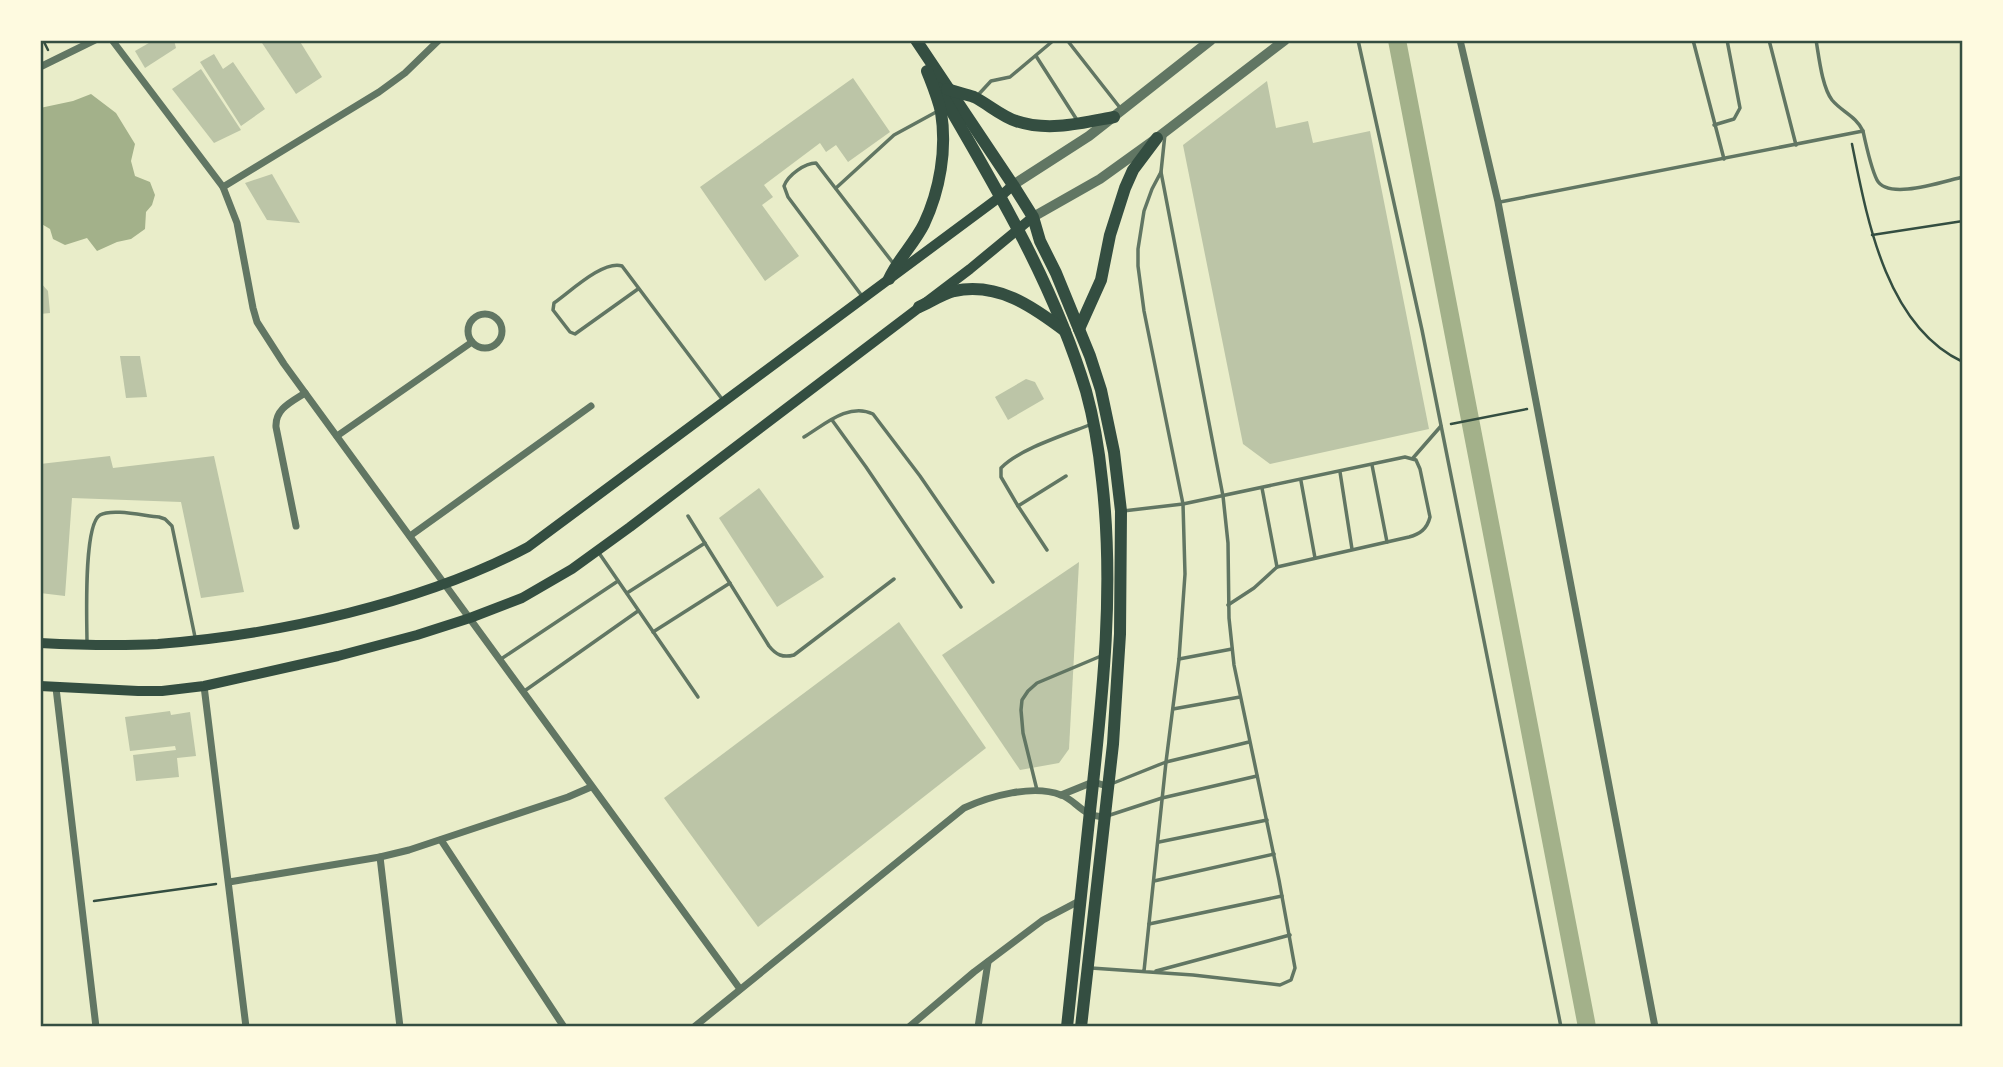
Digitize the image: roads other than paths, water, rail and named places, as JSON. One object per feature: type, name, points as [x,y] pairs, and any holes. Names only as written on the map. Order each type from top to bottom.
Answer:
[{"type":"main road","points":[[909,40],[1001,196],[1073,330],[1101,390],[1114,452],[1121,511],[1120,635],[1112,744],[1081,1027]]},
{"type":"main road","points":[[916,40],[1033,218],[1073,330],[1094,424],[1108,546],[1106,654],[1068,1027]]},
{"type":"main road","points":[[889,279],[895,265],[924,224],[939,178],[943,139],[940,110],[928,71]]},
{"type":"main road","points":[[947,89],[975,98],[1017,121],[1039,126],[1080,124],[1118,114]]},
{"type":"main road","points":[[1073,330],[1101,281],[1110,235],[1133,170],[1161,135]]},
{"type":"main road","points":[[40,643],[157,644],[289,626],[388,602],[494,565],[528,547],[1013,185]]},
{"type":"main road","points":[[40,686],[150,691],[204,686],[417,635],[522,598],[598,551],[1033,218]]},
{"type":"main road","points":[[919,307],[953,291],[991,290],[1035,308],[1073,330]]},
{"type":"street","points":[[40,67],[95,40]]},
{"type":"street","points":[[112,40],[223,187],[237,223],[249,295],[257,322],[305,393],[740,989]]},
{"type":"street","points":[[223,187],[379,92],[405,73],[439,40]]},
{"type":"street","points":[[1013,185],[1088,136],[1211,40]]},
{"type":"street","points":[[1033,218],[1100,179],[1285,40]]},
{"type":"street","points":[[1460,40],[1498,202],[1655,1027]]},
{"type":"street","points":[[486,313],[499,320],[502,332],[496,345],[484,348],[472,342],[468,330],[475,317],[486,313]]},
{"type":"street","points":[[337,436],[472,342]]},
{"type":"street","points":[[296,526],[276,418],[279,411],[305,393]]},
{"type":"street","points":[[410,536],[591,407]]},
{"type":"street","points":[[204,686],[246,1027]]},
{"type":"street","points":[[56,688],[96,1027]]},
{"type":"street","points":[[1061,795],[1093,782],[1107,786]]},
{"type":"street","points":[[229,882],[380,857],[441,840],[568,797],[591,786]]},
{"type":"street","points":[[694,1027],[964,808],[1006,793],[1038,792],[1061,795],[1090,814],[1104,817]]},
{"type":"street","points":[[441,840],[564,1027]]},
{"type":"street","points":[[380,857],[400,1027]]},
{"type":"street","points":[[909,1027],[988,961],[1043,920],[1081,900]]},
{"type":"street","points":[[978,1027],[988,961]]},
{"type":"lane","points":[[975,98],[992,82],[1010,77],[1054,40]]},
{"type":"lane","points":[[1068,40],[1118,114]]},
{"type":"lane","points":[[1358,40],[1422,330],[1561,1027]]},
{"type":"lane","points":[[1693,40],[1724,159]]},
{"type":"lane","points":[[1714,125],[1734,119],[1740,108],[1727,40]]},
{"type":"lane","points":[[1769,40],[1796,145]]},
{"type":"lane","points":[[1816,40],[1829,97],[1854,117],[1863,131],[1877,180],[1883,187],[1898,191],[1963,177]]},
{"type":"lane","points":[[1036,55],[1088,136]]},
{"type":"lane","points":[[836,188],[894,135],[940,110]]},
{"type":"lane","points":[[1498,202],[1863,131]]},
{"type":"lane","points":[[1088,967],[1284,984],[1291,980],[1295,968],[1231,649],[1228,543],[1223,496],[1161,172],[1161,135]]},
{"type":"lane","points":[[863,298],[788,197],[784,186],[786,180],[812,162],[819,166],[895,265]]},
{"type":"lane","points":[[1144,971],[1179,659],[1185,574],[1184,504],[1144,311],[1138,266],[1144,211],[1161,172]]},
{"type":"lane","points":[[638,289],[575,334],[570,332],[554,310],[554,303],[609,265],[622,266],[724,401]]},
{"type":"lane","points":[[804,437],[849,411],[868,412],[878,419],[993,582]]},
{"type":"lane","points":[[832,420],[961,607]]},
{"type":"lane","points":[[1047,550],[1001,477],[1001,468],[1008,461],[1041,445],[1094,424]]},
{"type":"lane","points":[[1413,458],[1441,426]]},
{"type":"lane","points":[[1121,511],[1184,504],[1405,457],[1413,458]]},
{"type":"lane","points":[[1228,605],[1245,595],[1278,567],[1415,535],[1425,528],[1429,521],[1420,469],[1413,458]]},
{"type":"lane","points":[[1372,465],[1387,542]]},
{"type":"lane","points":[[1340,472],[1352,549]]},
{"type":"lane","points":[[1018,506],[1066,475]]},
{"type":"lane","points":[[1301,480],[1315,558]]},
{"type":"lane","points":[[1262,488],[1278,567]]},
{"type":"lane","points":[[87,645],[90,534],[94,520],[99,515],[114,512],[159,517],[172,526],[196,639]]},
{"type":"lane","points":[[688,516],[773,652],[777,654],[794,655],[894,579]]},
{"type":"lane","points":[[627,593],[705,543]]},
{"type":"lane","points":[[598,551],[698,697]]},
{"type":"lane","points":[[500,660],[618,580]]},
{"type":"lane","points":[[653,632],[730,583]]},
{"type":"lane","points":[[523,692],[638,611]]},
{"type":"lane","points":[[1179,659],[1231,649]]},
{"type":"lane","points":[[1038,792],[1023,733],[1022,700],[1037,683],[1106,654]]},
{"type":"lane","points":[[1173,709],[1240,696]]},
{"type":"lane","points":[[1107,786],[1166,762],[1249,742]]},
{"type":"lane","points":[[1104,817],[1162,798],[1257,776]]},
{"type":"lane","points":[[1158,842],[1267,820]]},
{"type":"lane","points":[[1154,881],[1274,853]]},
{"type":"lane","points":[[1149,924],[1282,896]]},
{"type":"lane","points":[[1153,972],[1290,935]]},
{"type":"waterway","points":[[1397,40],[1587,1027]]}]
